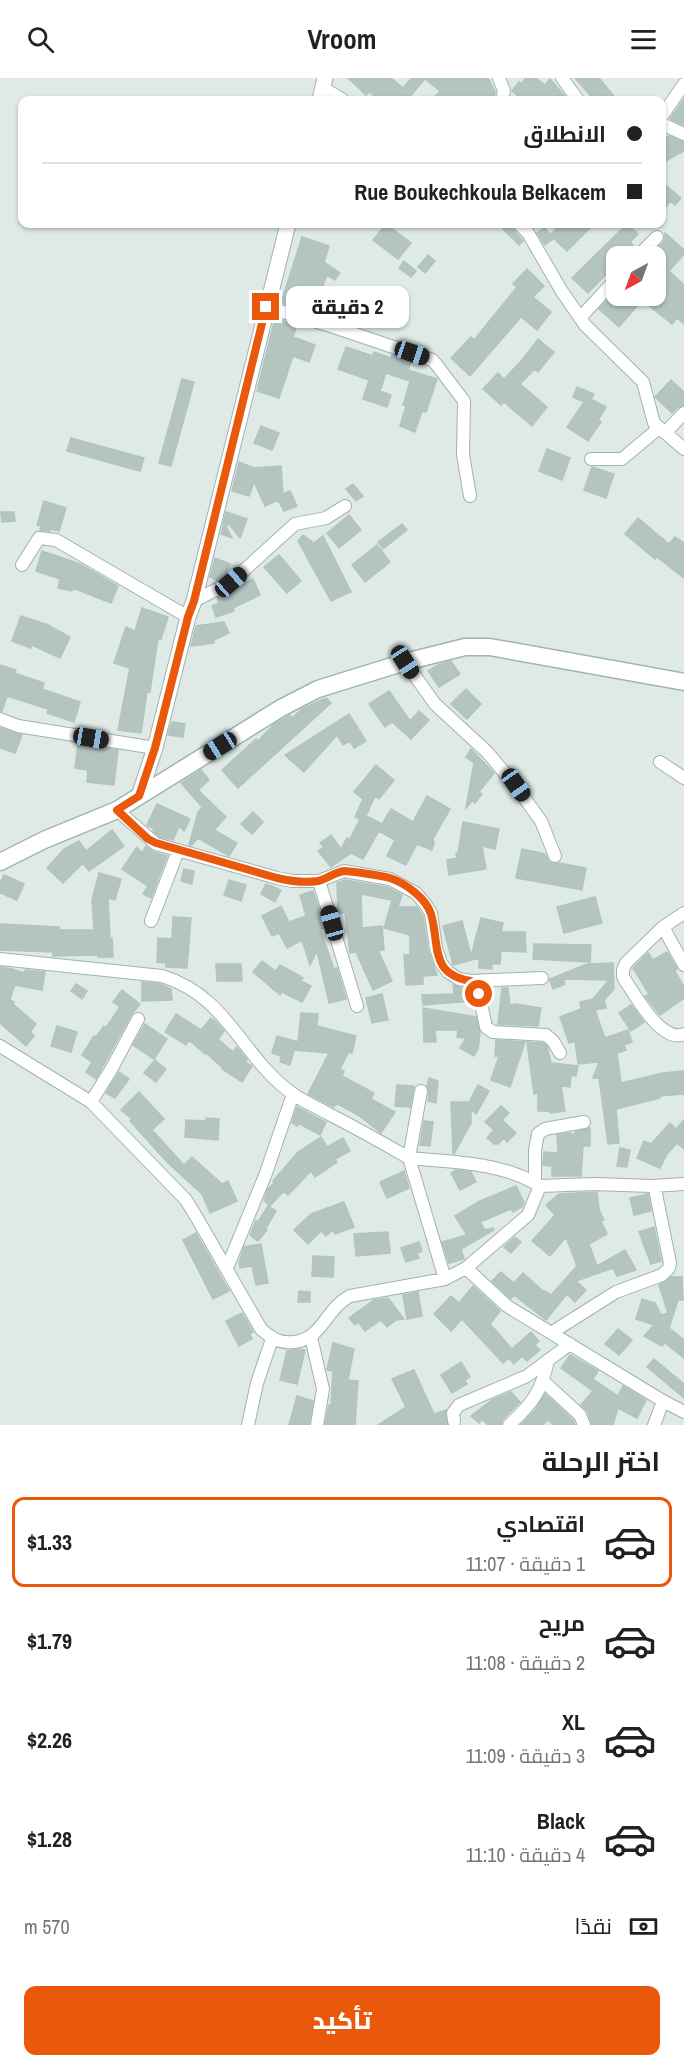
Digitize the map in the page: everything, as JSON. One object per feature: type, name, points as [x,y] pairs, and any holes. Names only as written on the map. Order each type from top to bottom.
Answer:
[{"type":"main road","points":[[0,862],[44,840],[117,810],[281,708],[318,689],[405,662],[465,647],[490,646],[684,682]]},
{"type":"street","points":[[499,78],[504,91],[503,96]]},
{"type":"street","points":[[562,78],[575,96]]},
{"type":"street","points":[[666,110],[684,84]]},
{"type":"street","points":[[666,126],[684,134]]},
{"type":"street","points":[[139,796],[155,748],[194,601],[287,228]]},
{"type":"street","points":[[523,228],[580,318],[642,382],[654,423],[684,449]]},
{"type":"street","points":[[648,246],[657,237]]},
{"type":"street","points":[[580,318],[606,290]]},
{"type":"street","points":[[266,307],[432,360],[464,401],[463,455],[470,496]]},
{"type":"street","points":[[591,459],[622,459],[662,431],[684,412]]},
{"type":"street","points":[[194,601],[231,582],[295,524],[326,518],[345,506]]},
{"type":"street","points":[[22,565],[39,538],[56,540],[188,617]]},
{"type":"street","points":[[405,662],[435,704],[487,752],[516,785],[541,821],[555,856]]},
{"type":"street","points":[[0,719],[18,726],[155,748]]},
{"type":"street","points":[[660,762],[684,778]]},
{"type":"street","points":[[117,810],[148,839],[178,851],[277,878],[292,881],[319,881],[344,871],[390,879],[416,893],[426,905],[430,913],[436,948],[441,963],[448,972],[459,979],[471,981],[542,978]]},
{"type":"street","points":[[151,921],[178,851]]},
{"type":"street","points":[[319,881],[357,1006]]},
{"type":"street","points":[[684,913],[663,927],[626,963],[623,970],[623,977],[658,1026],[671,1034],[680,1036],[684,1034]]},
{"type":"street","points":[[663,927],[684,965]]},
{"type":"street","points":[[0,959],[162,976],[182,982],[202,995],[219,1011],[274,1077],[293,1094],[409,1158],[479,1164],[523,1177],[538,1185],[684,1184]]},
{"type":"street","points":[[471,981],[479,994],[486,1027],[493,1032],[546,1035],[553,1041],[560,1053]]},
{"type":"street","points":[[91,1102],[138,1019]]},
{"type":"street","points":[[0,1046],[91,1102],[186,1200],[261,1329],[272,1339],[288,1343],[311,1337],[339,1301],[350,1296],[445,1279],[466,1268],[528,1215],[538,1185],[535,1150],[538,1134],[545,1129],[584,1122]]},
{"type":"street","points":[[421,1091],[409,1158],[445,1279]]},
{"type":"street","points":[[226,1268],[266,1173],[293,1094]]},
{"type":"street","points":[[551,1333],[616,1292],[662,1275],[669,1268],[660,1210],[652,1186]]},
{"type":"street","points":[[466,1268],[507,1306],[684,1412]]},
{"type":"street","points":[[311,1337],[323,1389],[317,1425]]},
{"type":"street","points":[[248,1425],[257,1383],[272,1339]]},
{"type":"street","points":[[454,1421],[453,1413],[459,1405],[527,1376],[570,1344]]},
{"type":"street","points":[[509,1425],[524,1412],[544,1382],[548,1360]]},
{"type":"street","points":[[544,1382],[580,1415],[584,1425]]},
{"type":"street","points":[[654,1425],[663,1401]]},
{"type":"building","points":[[348,78],[391,78],[403,88],[412,78],[488,78],[495,92],[494,96],[436,96],[440,91],[425,79],[410,96],[374,96],[369,92],[366,95]]},
{"type":"building","points":[[526,78],[536,78],[545,85],[550,79],[565,96],[518,96],[512,91],[519,82],[521,84]]},
{"type":"building","points":[[575,78],[599,78],[614,96],[591,96]]},
{"type":"building","points":[[684,99],[684,125],[670,119]]},
{"type":"building","points":[[669,136],[684,142],[684,151],[666,161],[666,138]]},
{"type":"building","points":[[666,185],[681,198],[675,205],[670,201],[666,206]]},
{"type":"building","points":[[383,228],[391,228],[411,243],[398,259],[373,240]]},
{"type":"building","points":[[513,228],[523,241],[519,245],[503,229]]},
{"type":"building","points":[[545,228],[553,239],[545,245],[537,233]]},
{"type":"building","points":[[557,228],[590,228],[567,251],[550,235]]},
{"type":"building","points":[[623,228],[631,228],[638,234],[630,242],[632,246],[606,246],[606,274],[588,293],[572,278]]},
{"type":"building","points":[[665,233],[684,250],[684,254],[669,271],[684,285],[684,324],[677,318],[672,324],[650,306],[666,306],[666,246],[660,246],[665,240]]},
{"type":"building","points":[[302,237],[329,246],[324,262],[340,273],[335,280],[327,275],[319,297],[314,295],[311,302],[307,301],[304,309],[281,303]]},
{"type":"building","points":[[428,255],[435,261],[425,273],[418,267]]},
{"type":"building","points":[[404,261],[416,271],[411,277],[399,268]]},
{"type":"building","points":[[527,269],[544,286],[533,297],[551,312],[537,330],[521,317],[470,376],[451,358],[471,337],[474,340],[517,287],[513,284]]},
{"type":"building","points":[[606,302],[606,306],[637,306],[619,327],[599,309]]},
{"type":"building","points":[[275,318],[297,325],[293,337],[315,345],[309,362],[293,356],[279,398],[257,391]]},
{"type":"building","points":[[538,339],[554,352],[538,372],[535,369],[520,384],[547,407],[532,426],[504,402],[501,405],[483,389],[498,373],[504,379]]},
{"type":"building","points":[[346,347],[373,356],[374,352],[391,358],[392,355],[411,362],[408,370],[437,379],[426,412],[422,411],[415,432],[400,426],[410,381],[386,373],[380,391],[391,395],[387,407],[363,399],[369,380],[338,369]]},
{"type":"building","points":[[182,379],[194,382],[171,466],[159,463]]},
{"type":"building","points":[[671,380],[684,392],[684,405],[672,413],[655,397]]},
{"type":"building","points":[[577,387],[594,394],[591,399],[606,407],[598,420],[601,422],[588,441],[567,427],[584,402],[573,397]]},
{"type":"building","points":[[261,426],[279,433],[272,450],[254,443]]},
{"type":"building","points":[[71,438],[144,458],[140,471],[67,451]]},
{"type":"building","points":[[547,449],[570,458],[562,480],[539,471]]},
{"type":"building","points":[[239,462],[254,468],[281,466],[283,494],[290,491],[297,506],[284,511],[278,500],[265,506],[254,482],[249,496],[232,491]]},
{"type":"building","points":[[592,467],[614,474],[606,498],[584,490]]},
{"type":"building","points":[[353,484],[363,496],[356,501],[346,489]]},
{"type":"building","points":[[44,501],[66,508],[59,531],[40,530],[41,526],[37,525]]},
{"type":"building","points":[[1,512],[14,512],[15,521],[2,522]]},
{"type":"building","points":[[226,512],[247,519],[240,538],[229,524],[226,526],[232,538],[221,534]]},
{"type":"building","points":[[349,515],[361,530],[339,548],[327,533]]},
{"type":"building","points":[[638,518],[669,544],[675,537],[684,543],[684,578],[657,557],[655,559],[625,534]]},
{"type":"building","points":[[402,524],[407,530],[383,549],[378,542]]},
{"type":"building","points":[[303,535],[314,543],[323,536],[351,592],[331,601],[298,541]]},
{"type":"building","points":[[377,545],[390,562],[365,582],[352,565]]},
{"type":"building","points":[[42,551],[80,564],[118,586],[111,603],[73,588],[72,591],[58,588],[60,579],[36,571]]},
{"type":"building","points":[[279,555],[301,581],[287,593],[264,567]]},
{"type":"building","points":[[215,558],[230,564],[224,576],[217,580],[210,577]]},
{"type":"building","points":[[253,579],[260,595],[233,608],[234,611],[216,617],[212,606],[219,603],[217,598]]},
{"type":"building","points":[[142,608],[168,617],[161,639],[158,638],[141,733],[118,730],[130,668],[114,663],[126,627],[135,631]]},
{"type":"building","points":[[21,616],[48,625],[70,637],[60,658],[32,645],[31,648],[12,641]]},
{"type":"building","points":[[224,622],[229,633],[214,640],[214,643],[191,646],[196,626]]},
{"type":"building","points":[[451,661],[460,674],[439,687],[428,671]]},
{"type":"building","points":[[0,665],[16,670],[14,673],[44,683],[42,689],[80,702],[74,722],[47,713],[48,709],[7,696],[2,711],[0,711]]},
{"type":"building","points":[[466,689],[481,704],[467,719],[451,704]]},
{"type":"building","points":[[389,691],[410,721],[419,711],[429,720],[411,739],[392,722],[385,727],[369,704]]},
{"type":"building","points":[[326,698],[331,703],[238,788],[222,770],[256,739],[258,741],[274,724],[290,715],[292,718],[302,709]]},
{"type":"building","points":[[349,714],[366,741],[354,748],[350,741],[343,745],[337,735],[304,772],[285,755]]},
{"type":"building","points":[[172,722],[185,724],[183,737],[168,735]]},
{"type":"building","points":[[1,728],[22,735],[15,753],[0,748]]},
{"type":"building","points":[[78,744],[118,750],[114,785],[87,782],[88,770],[75,768]]},
{"type":"building","points":[[471,749],[494,773],[479,792],[482,794],[475,803],[472,801],[466,808],[474,763],[466,757]]},
{"type":"building","points":[[376,765],[394,780],[379,799],[375,796],[366,816],[382,824],[391,809],[413,822],[427,796],[450,809],[433,839],[432,850],[417,844],[406,865],[387,856],[395,840],[379,831],[363,859],[351,853],[331,867],[318,851],[324,847],[320,843],[331,835],[341,849],[347,838],[350,839],[360,819],[355,817],[363,799],[354,792]]},
{"type":"building","points":[[201,770],[209,780],[198,790],[226,817],[214,830],[237,843],[229,856],[198,838],[192,845],[189,845],[198,812],[202,807],[181,783]]},
{"type":"building","points":[[157,804],[190,819],[184,831],[179,826],[173,840],[160,837],[153,831],[154,829],[147,825]]},
{"type":"building","points":[[253,812],[263,822],[252,834],[241,824]]},
{"type":"building","points":[[463,822],[499,829],[495,849],[482,846],[486,869],[449,875],[447,860],[457,858],[456,853],[458,853]]},
{"type":"building","points":[[112,830],[124,846],[89,871],[83,863],[63,883],[47,868],[64,849],[79,841],[86,851]]},
{"type":"building","points":[[146,846],[153,852],[167,856],[151,898],[143,894],[148,886],[122,869],[137,847],[142,853]]},
{"type":"building","points":[[522,849],[545,854],[549,862],[553,864],[586,868],[582,890],[516,878]]},
{"type":"building","points":[[184,869],[194,871],[192,884],[181,881]]},
{"type":"building","points":[[99,873],[121,879],[115,900],[108,898],[113,957],[53,956],[53,952],[0,950],[0,924],[59,927],[59,930],[94,930],[92,900]]},
{"type":"building","points":[[4,875],[24,884],[17,900],[0,893],[0,883]]},
{"type":"building","points":[[229,880],[246,885],[241,901],[224,895]]},
{"type":"building","points":[[345,880],[387,887],[402,895],[398,907],[417,907],[423,916],[428,950],[437,975],[423,976],[423,984],[406,985],[404,955],[410,955],[410,935],[384,928],[392,900],[361,894],[362,928],[382,926],[384,950],[378,950],[392,981],[373,990],[356,952],[350,953],[345,913],[338,913],[337,883]]},
{"type":"building","points":[[266,884],[281,890],[275,902],[261,894]]},
{"type":"building","points":[[313,891],[325,928],[320,929],[334,969],[337,968],[346,999],[329,1003],[317,951],[310,965],[302,940],[287,948],[279,933],[272,936],[262,916],[281,906],[289,922],[306,916],[300,895]]},
{"type":"building","points":[[595,897],[602,923],[564,933],[557,907]]},
{"type":"building","points":[[173,917],[191,918],[187,968],[166,967],[166,963],[157,962],[158,938],[172,939]]},
{"type":"building","points":[[481,918],[503,923],[501,932],[525,932],[526,952],[501,951],[500,964],[492,964],[492,969],[479,968],[479,958],[453,965],[443,926],[462,921],[471,956]]},
{"type":"building","points":[[534,944],[591,945],[590,962],[533,959]]},
{"type":"building","points":[[667,952],[684,987],[684,998],[660,1015],[645,996],[649,994],[633,968],[648,953],[653,960]]},
{"type":"building","points":[[262,961],[276,971],[280,965],[303,978],[301,981],[311,986],[302,1002],[282,992],[280,995],[253,972]]},
{"type":"building","points":[[613,963],[614,989],[604,1000],[606,1008],[595,1010],[605,1038],[628,1030],[632,1042],[624,1045],[626,1050],[617,1053],[621,1083],[663,1073],[684,1071],[684,1094],[659,1096],[660,1098],[616,1109],[619,1143],[608,1144],[599,1078],[593,1078],[599,1062],[578,1064],[575,1041],[569,1043],[560,1017],[581,1009],[580,1002],[593,999],[609,980],[563,979],[565,984],[553,989],[550,979],[587,964]]},
{"type":"building","points":[[216,964],[241,964],[242,981],[217,981]]},
{"type":"building","points":[[0,967],[24,973],[25,970],[45,972],[42,990],[15,985],[10,999],[36,1024],[30,1032],[34,1036],[26,1046],[0,1023]]},
{"type":"building","points":[[142,982],[160,984],[171,989],[172,1000],[142,1001]]},
{"type":"building","points":[[76,984],[87,991],[82,999],[71,991]]},
{"type":"building","points":[[453,985],[466,989],[472,1001],[423,1005],[422,995],[454,994]]},
{"type":"building","points":[[502,988],[508,988],[510,1005],[541,1008],[538,1026],[498,1024]]},
{"type":"building","points":[[122,990],[140,1004],[131,1015],[96,1079],[86,1072],[92,1062],[82,1055],[94,1036],[96,1037],[104,1026],[106,1028],[120,1007],[113,1002]]},
{"type":"building","points":[[382,994],[388,1020],[372,1023],[366,998]]},
{"type":"building","points":[[631,1005],[644,1022],[631,1031],[619,1013]]},
{"type":"building","points":[[423,1008],[476,1017],[480,1033],[478,1049],[474,1056],[460,1048],[466,1038],[457,1037],[458,1030],[435,1030],[436,1042],[424,1042]]},
{"type":"building","points":[[301,1013],[318,1014],[317,1026],[356,1036],[352,1053],[349,1052],[340,1069],[344,1071],[342,1076],[374,1093],[371,1099],[395,1112],[381,1133],[358,1115],[336,1103],[334,1107],[308,1094],[329,1053],[294,1050],[290,1065],[280,1062],[281,1056],[272,1053],[277,1036],[298,1042]]},
{"type":"building","points":[[176,1014],[201,1030],[211,1018],[215,1021],[224,1031],[218,1039],[233,1052],[237,1047],[247,1060],[245,1062],[252,1066],[242,1082],[222,1069],[189,1040],[186,1045],[165,1032]]},
{"type":"building","points":[[145,1024],[167,1039],[154,1059],[133,1045]]},
{"type":"building","points":[[57,1026],[77,1032],[71,1052],[51,1046]]},
{"type":"building","points":[[496,1040],[525,1042],[510,1087],[491,1080],[499,1056],[495,1056]]},
{"type":"building","points":[[527,1042],[543,1043],[547,1046],[551,1063],[578,1066],[576,1076],[571,1075],[570,1087],[561,1086],[565,1111],[550,1113],[549,1111],[538,1111],[538,1093],[534,1094]]},
{"type":"building","points":[[155,1060],[166,1069],[156,1082],[144,1073]]},
{"type":"building","points":[[119,1072],[129,1079],[115,1098],[106,1093]]},
{"type":"building","points":[[429,1078],[438,1081],[436,1103],[428,1101]]},
{"type":"building","points":[[397,1085],[414,1086],[410,1107],[395,1106]]},
{"type":"building","points":[[478,1085],[489,1091],[476,1114],[471,1109],[471,1123],[454,1154],[451,1102],[469,1102]]},
{"type":"building","points":[[139,1092],[164,1119],[152,1130],[184,1165],[192,1157],[222,1184],[228,1181],[237,1201],[210,1213],[202,1194],[167,1162],[130,1121],[132,1119],[121,1110]]},
{"type":"building","points":[[501,1106],[509,1113],[502,1120],[516,1133],[507,1142],[504,1138],[498,1144],[494,1144],[487,1138],[494,1130],[485,1122]]},
{"type":"building","points":[[297,1107],[326,1122],[320,1135],[298,1123],[297,1126],[292,1123]]},
{"type":"building","points":[[206,1118],[219,1119],[218,1140],[185,1137],[186,1120],[206,1121]]},
{"type":"building","points":[[684,1120],[684,1149],[677,1143],[667,1154],[660,1168],[637,1158],[644,1141],[651,1144],[670,1123],[676,1129]]},
{"type":"building","points":[[424,1121],[433,1122],[430,1146],[420,1145]]},
{"type":"building","points":[[590,1128],[590,1146],[583,1146],[581,1176],[552,1176],[552,1166],[543,1165],[544,1152],[558,1153],[557,1135],[570,1133],[574,1135],[575,1132]]},
{"type":"building","points":[[321,1137],[327,1147],[343,1138],[350,1151],[335,1159],[337,1162],[315,1177],[311,1171],[288,1195],[284,1191],[270,1206],[264,1200],[268,1189],[275,1182],[273,1181],[298,1152]]},
{"type":"building","points":[[620,1148],[630,1150],[627,1167],[617,1166]]},
{"type":"building","points":[[456,1170],[471,1172],[476,1182],[460,1190],[451,1173]]},
{"type":"building","points":[[404,1171],[409,1188],[387,1198],[380,1182]]},
{"type":"building","points":[[516,1186],[524,1202],[522,1207],[513,1212],[511,1209],[480,1222],[485,1230],[493,1228],[494,1230],[461,1249],[464,1259],[449,1263],[442,1242],[467,1235],[455,1216],[478,1202]]},
{"type":"building","points":[[597,1192],[599,1210],[604,1220],[601,1221],[607,1234],[589,1244],[597,1266],[625,1250],[636,1270],[617,1276],[613,1268],[576,1281],[586,1290],[575,1302],[567,1294],[546,1320],[514,1295],[511,1299],[492,1281],[501,1272],[514,1283],[523,1273],[544,1292],[551,1295],[577,1266],[566,1237],[550,1256],[532,1241],[555,1215],[546,1205],[559,1194]]},
{"type":"building","points":[[648,1194],[651,1211],[634,1215],[630,1198]]},
{"type":"building","points":[[344,1202],[354,1227],[335,1234],[333,1230],[326,1236],[321,1231],[308,1244],[294,1230],[311,1214]]},
{"type":"building","points":[[268,1206],[276,1211],[267,1230],[258,1241],[250,1235],[256,1220],[258,1222]]},
{"type":"building","points":[[654,1227],[661,1261],[651,1264],[639,1232]]},
{"type":"building","points":[[388,1232],[390,1253],[356,1256],[354,1234]]},
{"type":"building","points":[[196,1233],[229,1291],[213,1299],[183,1240]]},
{"type":"building","points":[[515,1237],[521,1242],[511,1253],[504,1247]]},
{"type":"building","points":[[419,1242],[422,1251],[417,1253],[419,1258],[406,1262],[401,1248]]},
{"type":"building","points":[[261,1244],[268,1283],[256,1285],[252,1266],[240,1268],[239,1262],[244,1247]]},
{"type":"building","points":[[313,1256],[334,1257],[333,1277],[312,1276]]},
{"type":"building","points":[[671,1277],[682,1277],[683,1300],[678,1300],[669,1328],[684,1340],[684,1358],[665,1343],[662,1346],[644,1336],[654,1325],[636,1319],[642,1299],[655,1303],[661,1315],[668,1313],[659,1285]]},
{"type":"building","points":[[473,1286],[500,1311],[490,1324],[512,1349],[531,1332],[539,1341],[535,1345],[540,1350],[527,1361],[522,1356],[514,1364],[509,1358],[503,1363],[462,1319],[451,1331],[434,1314],[451,1296],[459,1303]]},
{"type":"building","points":[[299,1291],[310,1292],[310,1302],[298,1302]]},
{"type":"building","points":[[418,1292],[422,1316],[407,1319],[403,1295]]},
{"type":"building","points":[[388,1298],[404,1319],[396,1320],[387,1327],[381,1320],[365,1331],[358,1322],[355,1325],[349,1318],[374,1300]]},
{"type":"building","points":[[242,1313],[253,1332],[250,1334],[252,1339],[239,1346],[226,1321]]},
{"type":"building","points":[[618,1329],[632,1340],[619,1355],[605,1344]]},
{"type":"building","points":[[333,1343],[354,1349],[348,1380],[358,1381],[355,1425],[325,1425],[329,1405],[331,1406],[333,1371],[327,1370]]},
{"type":"building","points":[[305,1350],[297,1384],[280,1380],[287,1351]]},
{"type":"building","points":[[570,1355],[598,1371],[593,1379],[618,1396],[623,1386],[646,1400],[637,1418],[618,1408],[613,1425],[592,1425],[588,1412],[581,1405],[593,1391],[561,1368]]},
{"type":"building","points":[[654,1359],[684,1384],[684,1398],[647,1367]]},
{"type":"building","points":[[461,1362],[470,1377],[465,1380],[467,1384],[452,1393],[441,1375]]},
{"type":"building","points":[[414,1370],[434,1414],[446,1410],[447,1425],[378,1425],[406,1407],[392,1379]]},
{"type":"building","points":[[511,1392],[520,1402],[503,1419],[501,1425],[488,1425],[482,1419],[479,1423],[471,1416],[492,1400]]},
{"type":"building","points":[[545,1394],[573,1420],[575,1425],[554,1425],[548,1420],[543,1425],[521,1425],[536,1409]]},
{"type":"building","points":[[297,1396],[313,1401],[309,1425],[289,1425]]},
{"type":"route","points":[[266,307],[194,601],[155,748],[139,796],[117,810],[148,839],[156,843],[277,878],[292,881],[319,881],[344,871],[390,879],[416,893],[426,905],[430,913],[441,963],[448,972],[459,979],[471,981],[479,994]]}]
